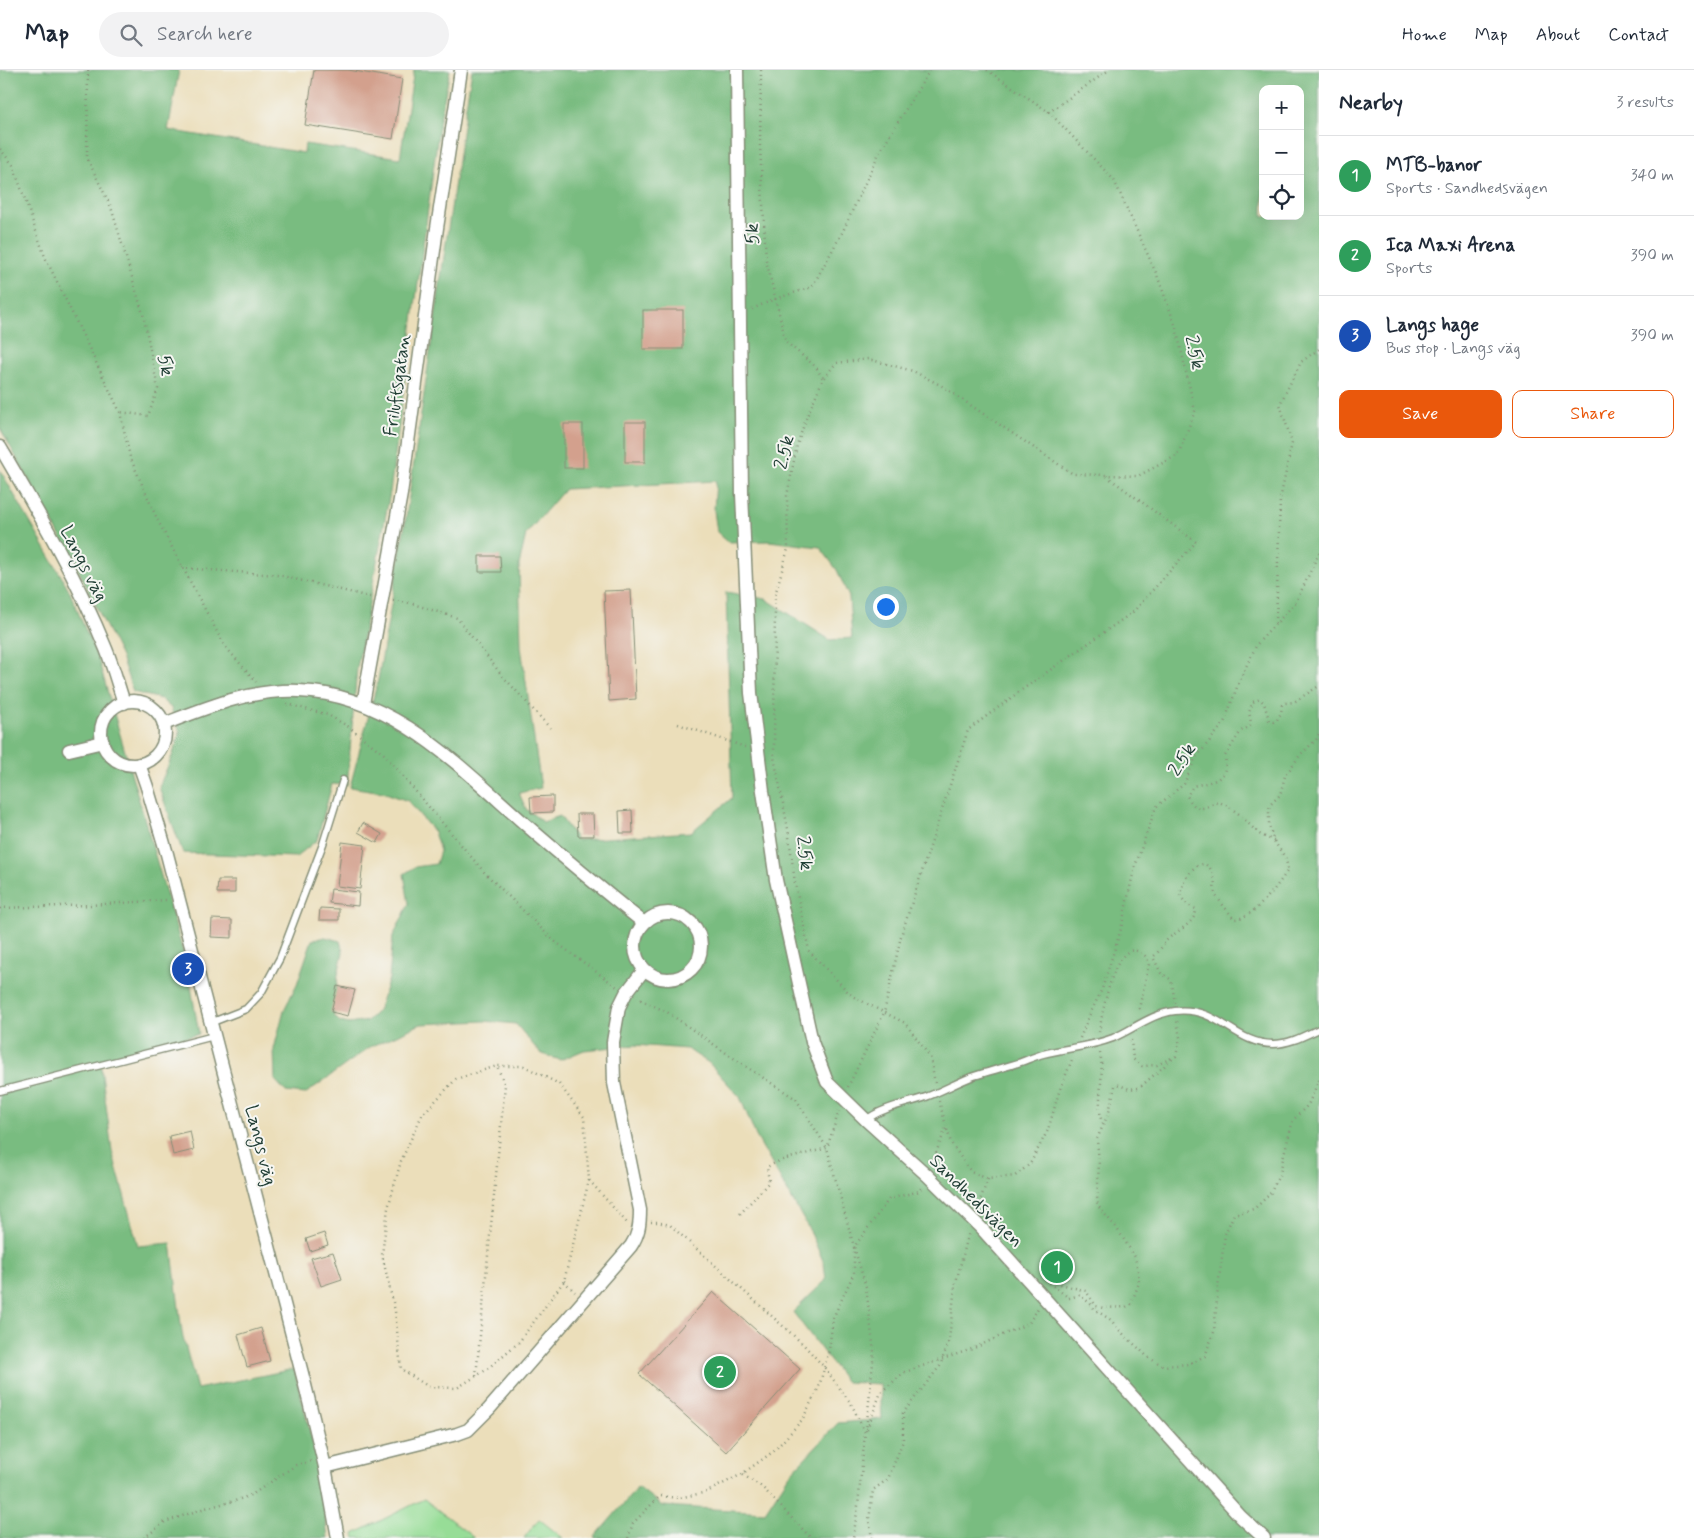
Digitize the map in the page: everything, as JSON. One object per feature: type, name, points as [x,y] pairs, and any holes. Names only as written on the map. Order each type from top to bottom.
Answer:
[{"type":"street","name":"Friluftsgatan","points":[[363,704],[399,503],[437,228],[462,70]]},
{"type":"street","name":"Sandhedsvägen","points":[[737,70],[742,494],[751,693],[776,880],[812,1042],[827,1082],[972,1218],[1241,1517],[1264,1538]]},
{"type":"street","name":"Langs väg","points":[[0,447],[43,521],[81,594],[106,650],[124,702]]},
{"type":"street","points":[[164,724],[220,703],[266,692],[314,692],[349,698],[383,712],[432,743],[541,838],[644,923]]},
{"type":"street","points":[[136,701],[147,704],[156,711],[164,724],[165,739],[160,750],[153,758],[139,764],[126,764],[115,759],[106,750],[103,742],[102,730],[106,718],[113,708],[124,702],[136,701]]},
{"type":"street","points":[[69,750],[103,742]]},
{"type":"street","name":"Langs väg","points":[[139,764],[147,786],[178,899],[304,1380],[324,1463],[338,1538]]},
{"type":"street","points":[[674,914],[684,917],[692,924],[698,933],[701,949],[699,959],[693,968],[680,977],[669,979],[658,978],[644,970],[638,961],[635,946],[638,932],[644,923],[652,917],[674,914]]},
{"type":"street","points":[[324,1463],[468,1430],[489,1409],[638,1236],[640,1210],[612,1065],[614,1030],[619,1007],[626,993],[644,970]]},
{"type":"lane","points":[[210,1022],[246,1009],[261,993],[280,958],[323,844],[343,780]]},
{"type":"lane","points":[[866,1120],[888,1108],[928,1096],[975,1076],[1043,1054],[1076,1049],[1113,1038],[1154,1016],[1175,1011],[1204,1013],[1250,1039],[1263,1043],[1275,1044],[1299,1039],[1319,1029]]},
{"type":"lane","points":[[0,1091],[214,1036]]},
{"type":"path","name":"5k","points":[[88,70],[87,158],[111,206],[143,314],[158,389],[148,416],[120,412]]},
{"type":"path","name":"5k","points":[[761,70],[760,146],[766,260],[786,342],[816,368],[823,379]]},
{"type":"path","points":[[740,315],[776,299],[812,287],[843,231],[880,152],[930,70]]},
{"type":"path","points":[[987,70],[1049,112],[1109,70]]},
{"type":"path","name":"2.5k","points":[[1049,112],[1114,180],[1157,275],[1176,326],[1195,411],[1178,455],[1138,476],[1073,474],[942,386],[913,372],[868,359],[836,363],[823,379],[797,444],[787,496],[788,549],[775,595],[774,757],[808,951],[852,996],[904,1023],[930,1057],[936,1092],[952,1143],[971,1172],[988,1179],[1015,1176],[1030,1164],[1048,1130],[1059,1092],[1089,1016],[1102,989],[1121,929],[1134,870],[1156,807],[1184,784],[1195,759],[1224,723],[1240,679],[1257,644],[1296,602],[1319,553]]},
{"type":"path","points":[[0,149],[13,164],[45,257],[120,412],[130,457],[158,521],[224,645],[251,678],[266,692],[290,706],[328,715],[349,727],[384,754],[484,872],[553,940],[626,993],[668,1012],[796,1099],[827,1148],[866,1287],[874,1352],[853,1538]]},
{"type":"path","points":[[1276,624],[1280,500],[1292,443],[1280,404],[1301,362],[1319,349]]},
{"type":"path","points":[[827,1148],[843,1098],[884,1013],[901,936],[968,730],[1133,612],[1196,542],[1105,475]]},
{"type":"path","points":[[1274,841],[1259,834],[1228,806],[1219,802],[1201,809],[1194,807],[1187,796],[1193,786],[1214,782],[1223,775],[1226,765],[1225,756],[1240,731],[1251,723],[1249,712],[1253,702],[1260,699],[1264,702],[1270,720],[1273,722],[1279,717],[1282,705],[1285,702],[1294,702],[1319,686]]},
{"type":"path","points":[[678,724],[758,751]]},
{"type":"path","points":[[0,908],[90,905],[178,899]]},
{"type":"path","points":[[476,1376],[505,1085],[497,1066]]},
{"type":"path","points":[[497,1066],[524,1066],[559,1084],[584,1117],[589,1180],[564,1281],[519,1342],[486,1370],[458,1388],[428,1388],[400,1369],[395,1311],[382,1255],[388,1208],[401,1161],[422,1115],[456,1079],[497,1066]]},
{"type":"path","points":[[1096,1306],[1086,1291],[1044,1280],[1069,1298],[1080,1295],[1094,1309],[1111,1320],[1118,1330],[1149,1358],[1164,1366],[1188,1364],[1204,1356],[1214,1332],[1225,1234],[1234,1214],[1254,1209],[1270,1194],[1280,1173],[1294,1120],[1308,1105],[1319,1080]]},
{"type":"path","points":[[628,1538],[633,1523],[660,1496],[679,1498],[707,1492],[742,1474],[774,1451],[802,1420],[819,1387],[828,1350],[832,1318],[854,1273],[854,1247],[889,1199],[920,1191],[947,1126]]},
{"type":"path","points":[[740,1214],[769,1182],[767,1167],[779,1161],[827,1148]]},
{"type":"path","points":[[872,1538],[869,1520],[873,1490],[888,1479],[904,1441],[904,1413],[940,1366],[943,1359],[949,1340],[956,1286],[972,1218],[988,1179]]},
{"type":"path","points":[[589,1180],[638,1236]]},
{"type":"path","points":[[640,1222],[658,1222],[670,1226],[804,1344],[852,1405],[866,1433]]},
{"type":"path","points":[[866,1433],[881,1392],[905,1372],[972,1349],[1029,1323],[1044,1298]]},
{"type":"path","points":[[145,1538],[165,1522],[253,1494],[296,1465],[324,1463]]},
{"type":"path","points":[[742,1474],[762,1487],[811,1538]]},
{"type":"green space","points":[[0,70],[179,70],[168,130],[304,153],[305,144],[400,158],[414,70],[450,70],[440,119],[390,492],[357,668],[347,785],[332,784],[317,840],[296,857],[183,853],[159,787],[180,732],[171,708],[161,699],[133,692],[121,657],[75,563],[0,428]]},
{"type":"green space","points":[[472,70],[1319,70],[1319,1538],[594,1538],[638,1487],[662,1506],[765,1512],[789,1475],[838,1423],[882,1419],[880,1384],[846,1382],[793,1312],[826,1280],[824,1263],[810,1231],[756,1136],[740,1097],[709,1063],[687,1049],[635,1045],[584,1050],[560,1060],[540,1053],[516,1024],[484,1021],[421,1024],[370,1047],[305,1094],[286,1092],[275,1080],[274,1049],[284,1010],[297,984],[312,940],[325,937],[340,941],[343,952],[338,974],[334,1016],[340,1022],[349,1024],[367,1021],[378,1011],[389,979],[393,936],[409,904],[404,874],[415,867],[436,864],[440,851],[434,832],[408,801],[383,792],[350,787],[378,680],[405,524]],"holes":[[[716,481],[714,510],[717,532],[728,542],[769,541],[820,547],[837,570],[849,597],[852,638],[830,640],[766,599],[726,592],[732,798],[691,832],[577,840],[560,816],[543,822],[526,809],[519,793],[541,788],[521,647],[519,565],[526,534],[565,489]]]},
{"type":"green space","points":[[0,470],[68,588],[99,662],[188,969],[199,1034],[100,1060],[112,1151],[138,1246],[171,1243],[182,1333],[197,1389],[294,1369],[317,1459],[328,1538],[0,1538]]},
{"type":"green space","points":[[424,1499],[474,1538],[355,1538],[354,1534]]},
{"type":"green space","points":[[539,1519],[563,1538],[524,1538]]},
{"type":"building","points":[[314,70],[348,70],[402,79],[393,139],[305,125]]},
{"type":"building","points":[[643,310],[683,310],[683,349],[643,349]]},
{"type":"building","points":[[625,422],[645,422],[645,462],[625,462]]},
{"type":"building","points":[[564,424],[583,424],[583,468],[564,468]]},
{"type":"building","points":[[479,556],[500,556],[501,572],[479,572]]},
{"type":"building","points":[[631,590],[636,699],[609,701],[604,591]]},
{"type":"building","points":[[553,796],[553,812],[531,813],[530,797]]},
{"type":"building","points":[[632,810],[633,833],[620,833],[619,811]]},
{"type":"building","points":[[577,814],[593,814],[594,836],[578,836]]},
{"type":"building","points":[[363,823],[382,834],[377,843],[358,832]]},
{"type":"building","points":[[342,842],[365,845],[360,889],[337,886]]},
{"type":"building","points":[[218,880],[235,880],[235,893],[217,893]]},
{"type":"building","points":[[331,889],[359,892],[358,906],[329,903]]},
{"type":"building","points":[[320,908],[339,909],[339,920],[319,920]]},
{"type":"building","points":[[212,919],[232,920],[232,938],[211,937]]},
{"type":"building","points":[[337,986],[355,990],[348,1016],[331,1012]]},
{"type":"building","points":[[190,1131],[194,1150],[173,1155],[169,1136]]},
{"type":"building","points":[[324,1233],[328,1245],[310,1251],[306,1239]]},
{"type":"building","points":[[333,1252],[342,1279],[321,1286],[311,1258]]},
{"type":"building","points":[[713,1292],[800,1369],[726,1452],[639,1374]]},
{"type":"building","points":[[261,1328],[270,1361],[247,1367],[238,1335]]},
{"type":"place","name":"Langs hage","points":[[188,969]]},
{"type":"place","name":"MTB-banor","points":[[1057,1267]]},
{"type":"place","name":"Ica Maxi Arena","points":[[720,1372]]}]
